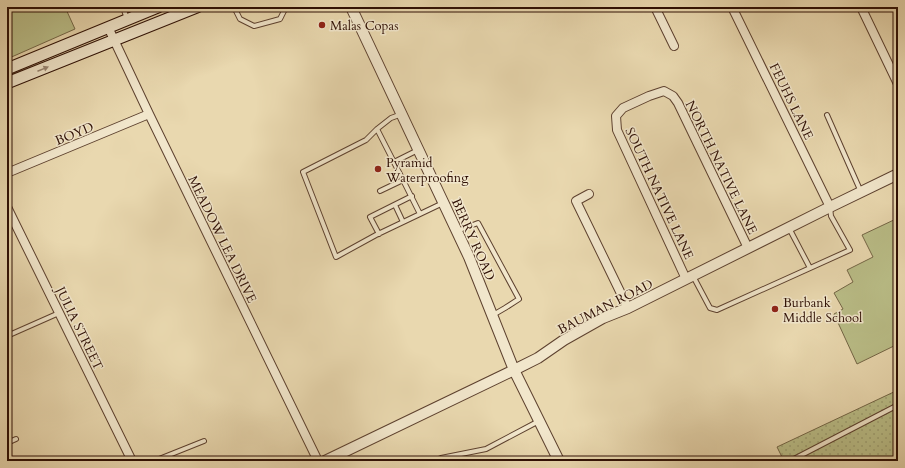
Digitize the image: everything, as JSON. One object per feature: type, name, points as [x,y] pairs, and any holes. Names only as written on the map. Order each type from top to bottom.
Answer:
[{"type":"main road","points":[[7,69],[158,7]]},
{"type":"main road","points":[[7,83],[197,7]]},
{"type":"street","name":"BERRY ROAD","points":[[351,7],[469,257],[514,370],[559,461]]},
{"type":"street","points":[[655,7],[674,46]]},
{"type":"street","name":"FEUHS LANE","points":[[732,7],[830,206]]},
{"type":"street","points":[[861,7],[898,84]]},
{"type":"street","name":"MEADOW LEA DRIVE","points":[[108,27],[318,461]]},
{"type":"street","name":"NORTH NATIVE LANE","points":[[616,116],[623,108],[649,96],[664,91],[673,96],[678,103],[748,248]]},
{"type":"street","name":"BOYD","points":[[7,173],[149,114]]},
{"type":"street","name":"SOUTH NATIVE LANE","points":[[616,116],[617,130],[678,260],[690,277]]},
{"type":"street","name":"BAUMAN ROAD","points":[[325,461],[538,358],[564,340],[603,318],[628,308],[830,206],[898,174]]},
{"type":"street","points":[[589,194],[576,201],[628,308]]},
{"type":"street","name":"JULIA STREET","points":[[7,207],[132,461]]},
{"type":"lane","points":[[123,7],[128,19]]},
{"type":"lane","points":[[234,7],[240,19],[254,26],[280,19],[286,7]]},
{"type":"lane","points":[[402,114],[390,118],[366,140],[303,172],[336,257],[443,203]]},
{"type":"lane","points":[[827,115],[861,192]]},
{"type":"lane","points":[[377,129],[420,214]]},
{"type":"lane","points":[[394,162],[419,150]]},
{"type":"lane","points":[[380,191],[404,180]]},
{"type":"lane","points":[[379,234],[370,217],[412,196]]},
{"type":"lane","points":[[395,205],[403,222]]},
{"type":"lane","points":[[690,277],[710,308],[717,310],[850,250],[831,216],[830,206]]},
{"type":"lane","points":[[457,232],[478,222],[519,299],[492,315]]},
{"type":"lane","points":[[789,227],[810,268]]},
{"type":"lane","points":[[7,336],[59,312]]},
{"type":"lane","points":[[790,461],[898,405]]},
{"type":"lane","points":[[434,461],[441,458],[486,449],[539,421]]},
{"type":"lane","points":[[7,443],[16,439]]},
{"type":"lane","points":[[154,461],[204,441]]},
{"type":"green space","points":[[7,7],[65,7],[75,29],[7,59]]},
{"type":"green space","points":[[898,218],[898,344],[857,364],[834,314],[843,309],[834,293],[853,282],[847,270],[873,257],[862,235]]},
{"type":"green space","points":[[898,390],[898,461],[784,461],[777,447]]},
{"type":"place","name":"Malas Copas","points":[[322,25]]},
{"type":"place","name":"Pyramid Waterproofing","points":[[378,169]]},
{"type":"place","name":"Burbank Middle School","points":[[775,309]]}]
